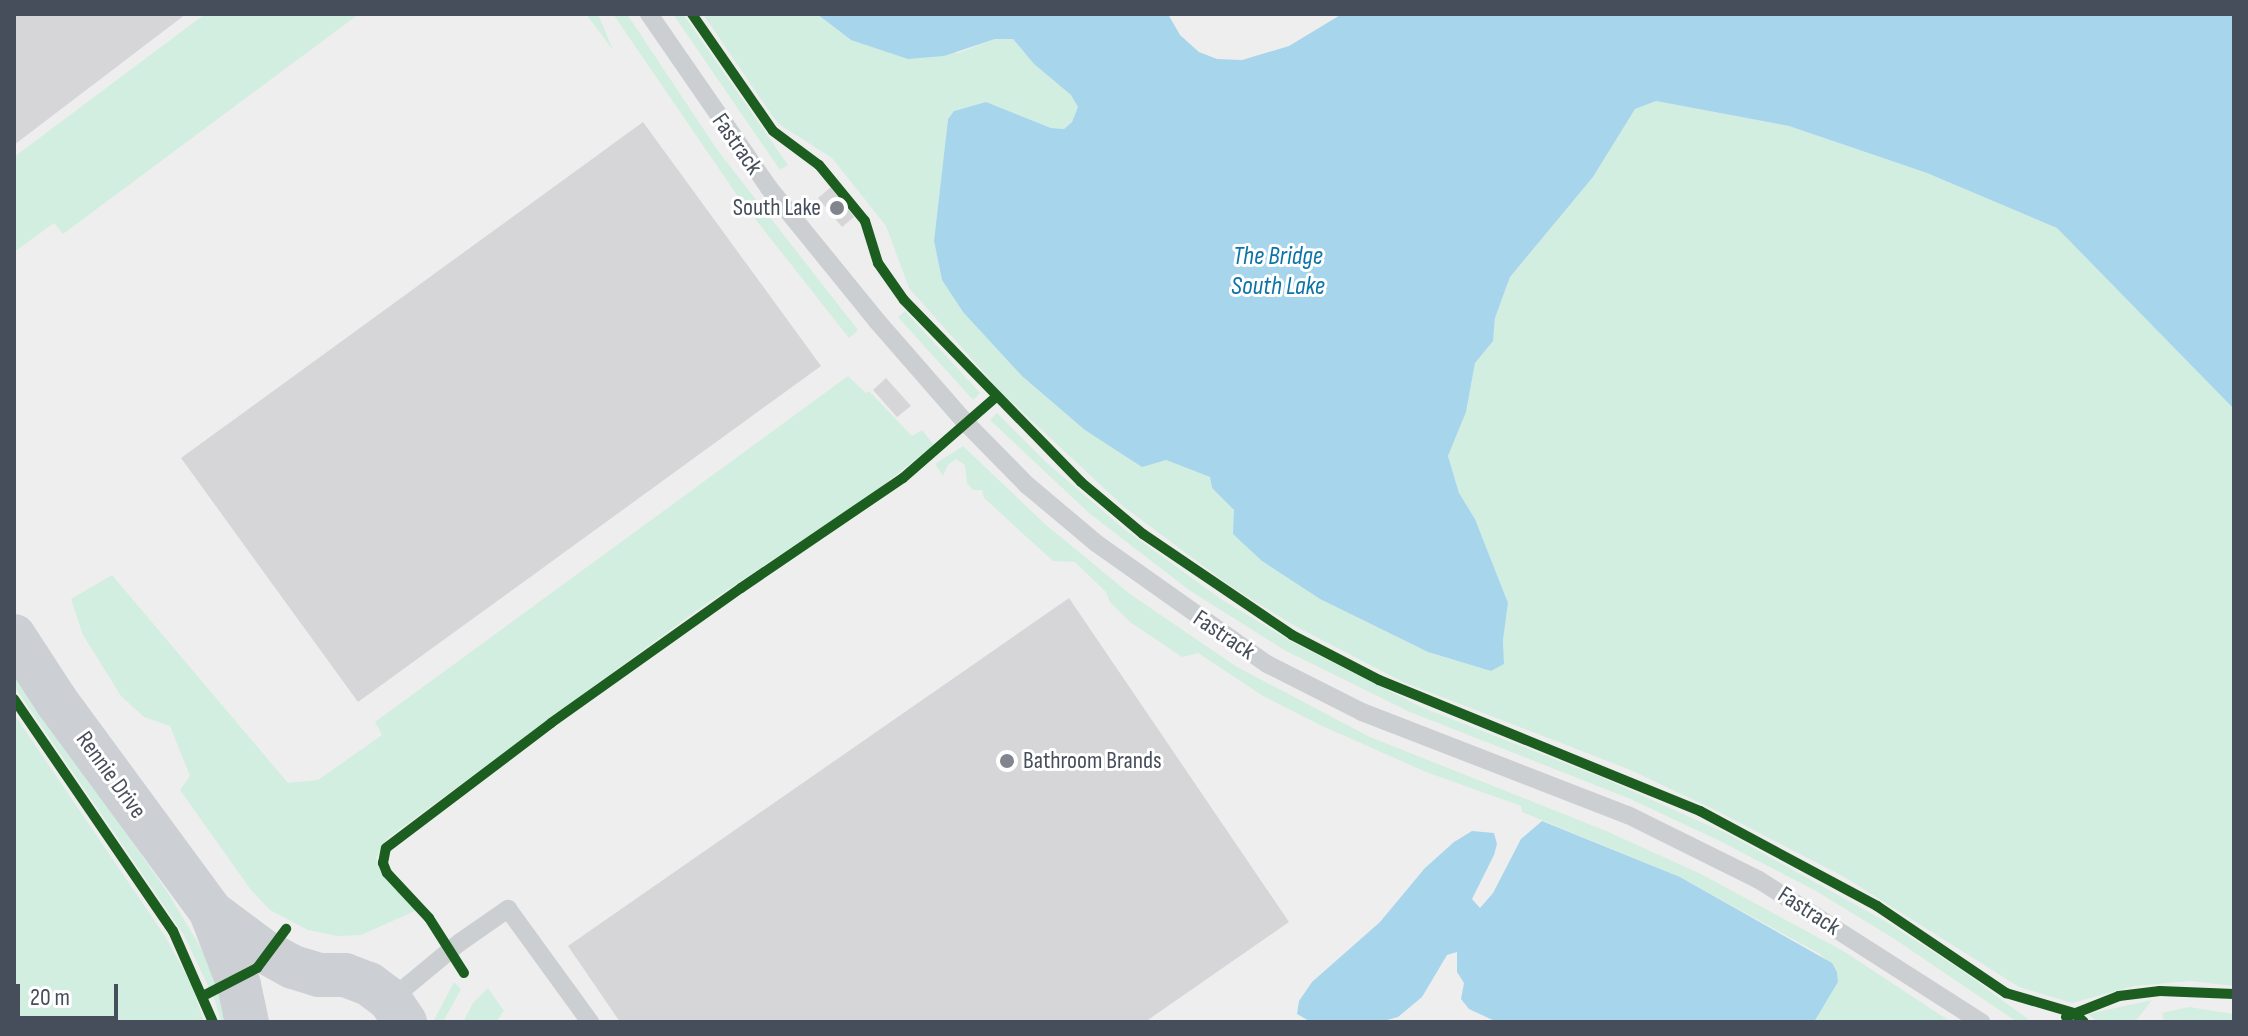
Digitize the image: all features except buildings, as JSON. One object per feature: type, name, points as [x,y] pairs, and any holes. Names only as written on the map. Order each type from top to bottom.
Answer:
[{"type":"street","name":"Rennie Drive","points":[[14,636],[57,702],[211,912],[239,985],[247,1022]]},
{"type":"street","name":"Rennie Drive","points":[[211,912],[262,950],[293,967],[319,975]]},
{"type":"street","name":"Rennie Drive","points":[[254,1022],[275,993],[296,981],[319,975],[345,975],[369,984],[397,1011]]},
{"type":"lane","name":"Fastrack","points":[[649,14],[769,188],[877,321],[967,424],[1027,485],[1108,552],[1267,664],[1362,712],[1628,815],[1746,873],[1981,1022]]},
{"type":"lane","points":[[397,1011],[459,943],[508,909],[590,1022]]},
{"type":"green space","points":[[205,14],[359,14],[63,234],[54,223],[14,252],[14,157]]},
{"type":"green space","points":[[586,14],[598,14],[613,50]]},
{"type":"green space","points":[[613,14],[627,14],[718,151],[858,330],[849,338],[741,201]]},
{"type":"green space","points":[[673,14],[683,14],[788,165],[780,170]]},
{"type":"green space","points":[[703,14],[817,14],[851,40],[958,53],[995,39],[1013,39],[1034,64],[1071,95],[1078,107],[1072,122],[1064,129],[1051,128],[986,102],[954,111],[948,119],[934,241],[942,280],[963,312],[1155,462],[1166,460],[1210,477],[1212,488],[1234,510],[1262,561],[1320,599],[1428,652],[1491,671],[1504,664],[1503,640],[1508,603],[1475,519],[1459,493],[1448,456],[1466,412],[1475,363],[1493,341],[1495,318],[1510,277],[1593,177],[1635,109],[1656,101],[1789,126],[1927,173],[2057,228],[2234,409],[2234,986],[2191,981],[2134,986],[2072,1003],[2019,987],[1846,878],[1713,809],[1628,769],[1403,682],[1295,626],[1229,585],[1124,507],[1001,392],[909,288],[886,226],[832,158],[780,125]]},
{"type":"green space","points":[[905,311],[980,393],[973,400],[898,317]]},
{"type":"green space","points":[[848,376],[866,393],[869,391],[912,436],[922,430],[934,445],[873,493],[700,608],[388,838],[376,858],[380,870],[417,910],[361,935],[337,936],[308,930],[270,910],[251,890],[180,790],[190,776],[170,726],[144,717],[121,696],[83,635],[71,599],[112,575],[288,783],[318,780],[382,735],[375,722]]},
{"type":"green space","points":[[997,413],[1047,463],[1124,529],[1221,599],[1290,641],[1421,707],[1603,778],[1730,835],[1885,921],[1961,970],[2032,1022],[2017,1022],[1893,938],[1816,891],[1718,840],[1628,798],[1410,712],[1286,651],[1189,590],[1089,513],[990,420]]},
{"type":"green space","points":[[963,446],[1046,525],[1130,594],[1237,667],[1370,737],[1604,830],[1701,874],[1845,952],[1951,1022],[1814,1022],[1838,982],[1837,971],[1820,954],[1680,877],[1522,812],[1521,806],[1426,772],[1320,725],[1263,696],[1198,653],[1182,657],[1130,622],[1110,602],[1106,592],[1075,562],[1053,561],[984,498],[982,490],[973,490],[967,483],[965,465],[956,459],[948,465],[943,476],[935,464]]},
{"type":"green space","points":[[14,673],[168,893],[207,958],[228,1022],[221,1022],[215,1001],[184,935],[14,686]]},
{"type":"green space","points":[[14,714],[165,936],[192,986],[204,1022],[14,1022]]},
{"type":"green space","points":[[454,982],[461,989],[443,1022],[433,1022]]},
{"type":"green space","points":[[488,988],[504,1011],[496,1022],[463,1022],[473,1003]]},
{"type":"green space","points":[[2152,1000],[2135,1022],[2098,1022],[2088,1014]]},
{"type":"green space","points":[[2189,1007],[2234,1014],[2234,1022],[2164,1022],[2162,1013]]},
{"type":"water","name":"The Bridge South Lake","points":[[817,14],[1168,14],[1180,35],[1199,52],[1217,59],[1242,60],[1289,46],[1342,14],[2234,14],[2234,409],[2057,228],[1927,173],[1789,126],[1656,101],[1635,109],[1593,177],[1510,277],[1495,318],[1493,341],[1475,363],[1466,412],[1448,456],[1459,493],[1475,519],[1508,603],[1503,640],[1504,664],[1491,671],[1428,652],[1320,599],[1262,561],[1233,534],[1234,510],[1212,488],[1210,477],[1166,460],[1142,467],[1085,430],[1022,376],[963,312],[942,280],[934,241],[948,119],[954,111],[986,102],[1051,128],[1064,129],[1072,122],[1078,107],[1071,95],[1034,64],[1013,39],[995,39],[944,56],[908,59],[851,40]]},
{"type":"water","points":[[1542,821],[1680,877],[1832,963],[1838,982],[1814,1022],[1497,1022],[1469,1009],[1461,999],[1464,983],[1457,972],[1457,952],[1447,955],[1422,997],[1398,1017],[1380,1022],[1311,1022],[1297,1014],[1299,1001],[1312,982],[1380,922],[1425,868],[1454,842],[1472,831],[1494,833],[1497,844],[1494,855],[1472,899],[1480,908],[1493,893],[1521,839]]},
{"type":"cycle path","points":[[692,14],[773,131],[819,165],[865,221],[878,263],[904,300],[1081,482],[1143,534],[1292,635],[1379,680],[1700,811],[1877,906],[2006,993],[2074,1013],[2084,1022]]},
{"type":"cycle path","points":[[464,973],[429,918],[387,873],[383,863],[386,848],[551,723],[903,478],[996,397]]},
{"type":"cycle path","points":[[14,699],[173,931],[213,1022]]},
{"type":"cycle path","points":[[203,996],[257,968],[286,929]]},
{"type":"cycle path","points":[[2066,1017],[2119,996],[2160,991],[2234,994]]},
{"type":"place","name":"South Lake","points":[[837,208]]},
{"type":"place","name":"Bathroom Brands","points":[[1007,761]]}]
